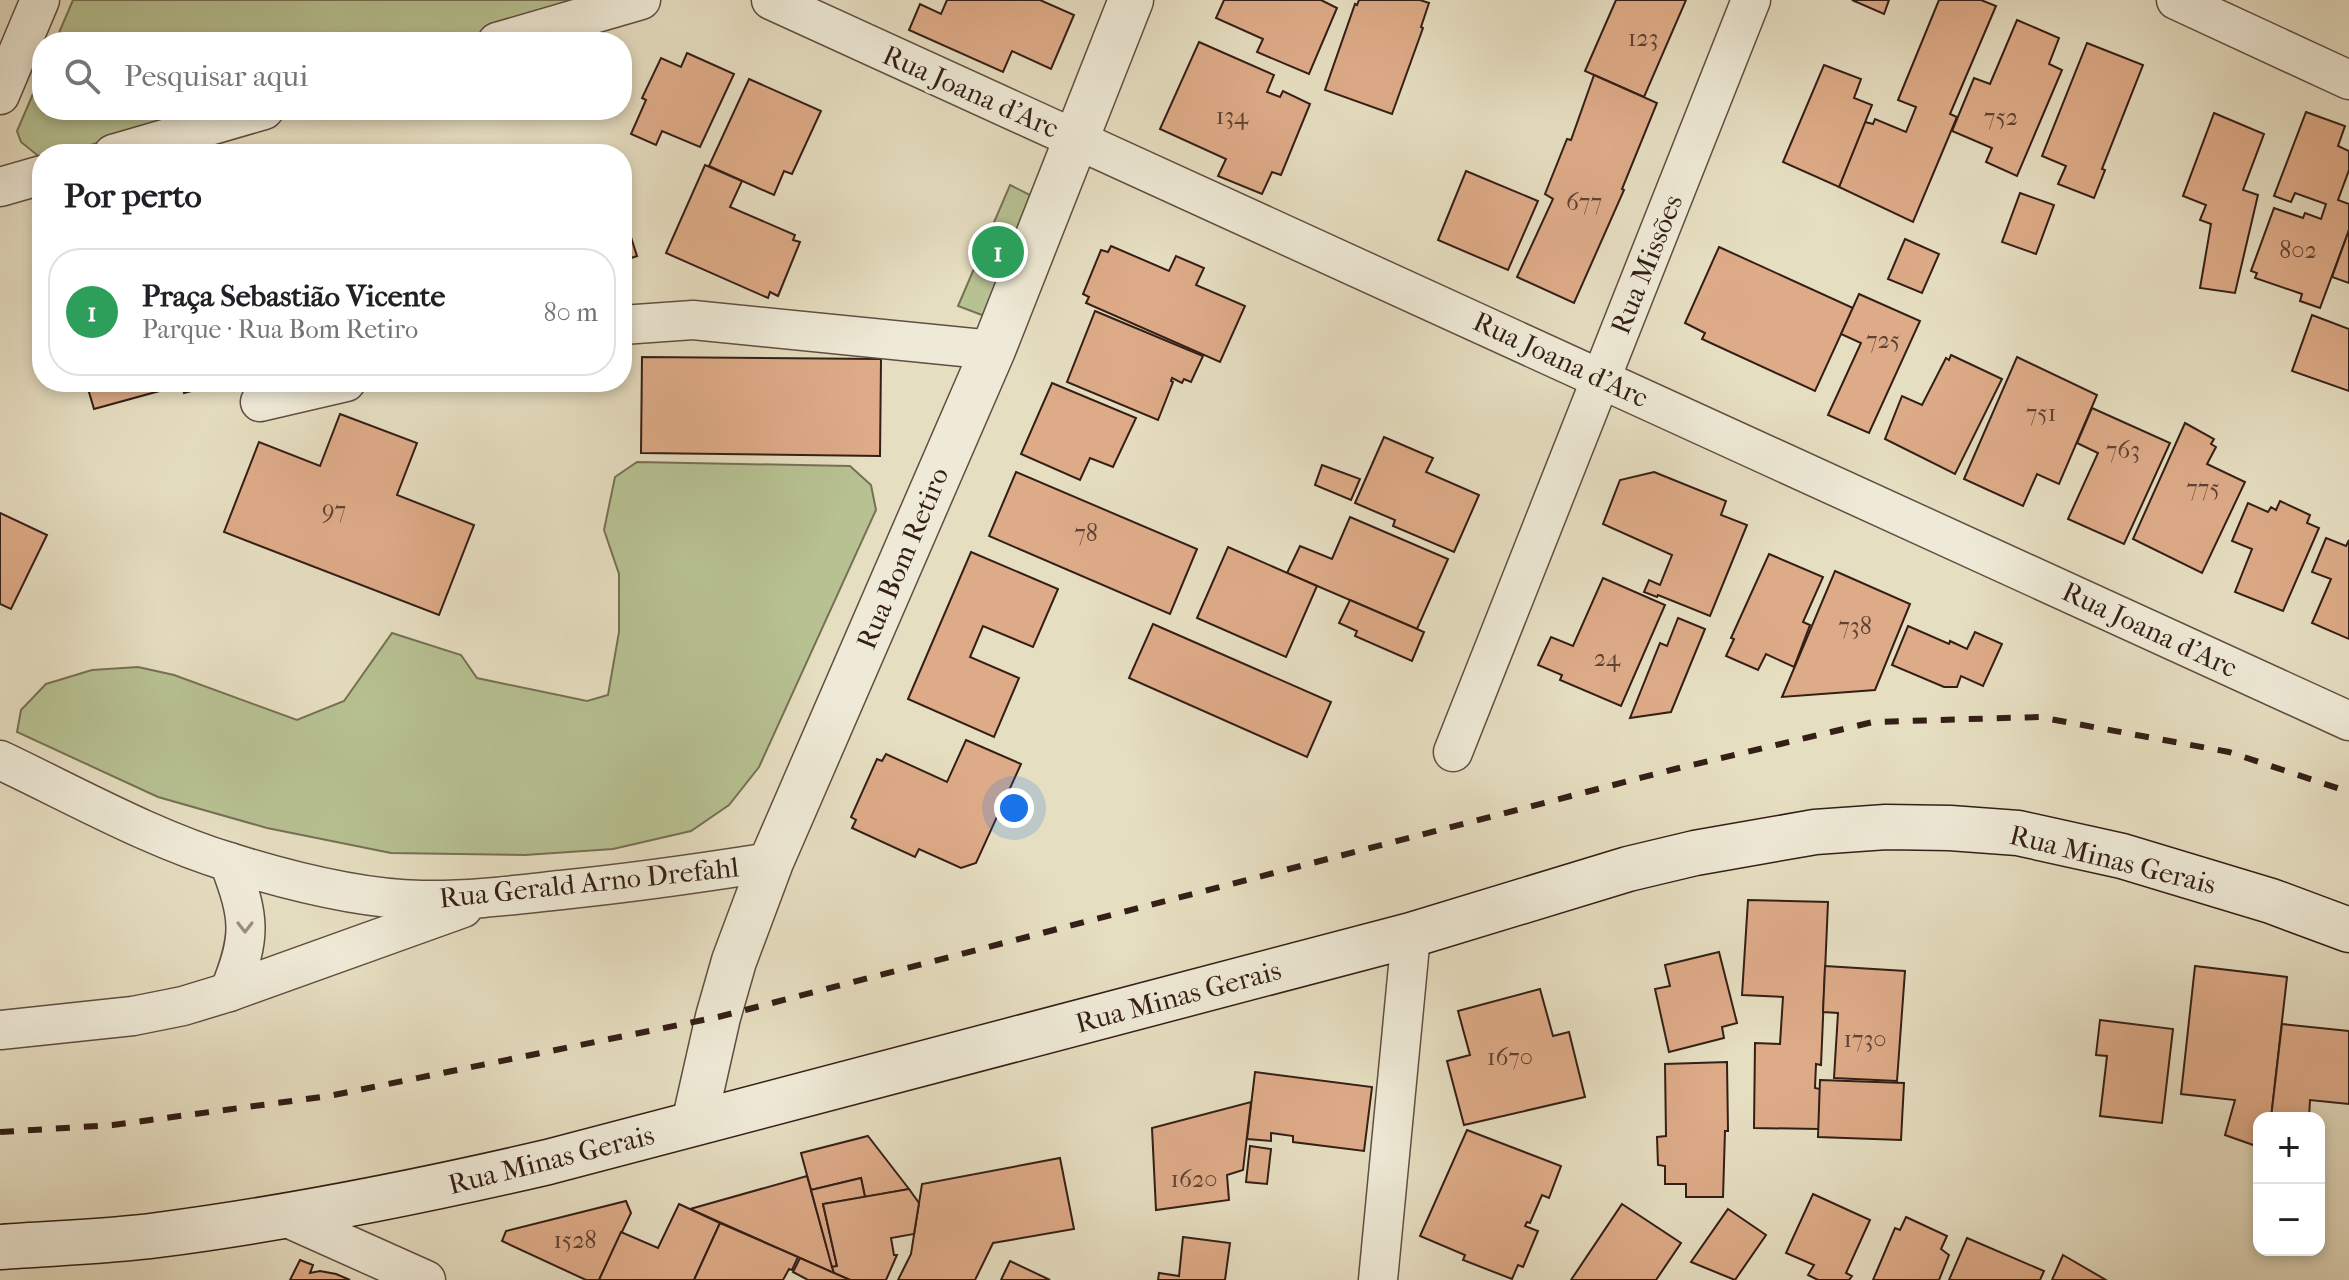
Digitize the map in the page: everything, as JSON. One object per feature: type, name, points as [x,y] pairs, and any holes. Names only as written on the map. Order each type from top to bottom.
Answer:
[{"type":"main road","name":"Rua Bom Retiro","points":[[694,1123],[726,989],[771,862],[993,350],[1131,0]]},
{"type":"main road","name":"Rua Minas Gerais","points":[[0,1247],[156,1235],[283,1216],[548,1162],[1411,935],[1628,869],[1695,853],[1815,832],[1886,827],[2018,833],[2122,856],[2271,901],[2349,930]]},
{"type":"street","points":[[0,95],[40,0]]},
{"type":"street","points":[[531,32],[641,0]]},
{"type":"street","name":"Rua Joana d'Arc","points":[[771,0],[2349,721]]},
{"type":"street","name":"Rua Missões","points":[[1453,752],[1751,0]]},
{"type":"street","points":[[2176,0],[2349,80]]},
{"type":"street","points":[[147,144],[230,120]]},
{"type":"street","points":[[0,187],[32,178]]},
{"type":"street","points":[[632,324],[693,320],[993,350]]},
{"type":"street","points":[[260,402],[303,392]]},
{"type":"street","name":"Rua Gerald Arno Drefahl","points":[[0,760],[150,832],[229,862],[324,888],[372,895],[420,900],[494,897],[640,882],[771,862]]},
{"type":"street","points":[[229,862],[243,900],[246,920],[245,947],[229,992]]},
{"type":"street","points":[[0,1030],[133,1016],[183,1006],[494,897]]},
{"type":"street","points":[[1378,1280],[1411,935]]},
{"type":"street","points":[[283,1216],[426,1280]]},
{"type":"green space","points":[[73,0],[595,0],[484,32],[59,32]]},
{"type":"green space","points":[[32,96],[32,120],[177,120],[94,144],[32,144],[32,151],[21,142],[17,131]]},
{"type":"green space","points":[[1010,185],[1036,198],[987,317],[958,306]]},
{"type":"green space","points":[[637,462],[850,466],[871,485],[876,510],[759,767],[729,805],[691,831],[613,849],[525,855],[391,853],[267,828],[158,797],[17,732],[21,710],[46,684],[92,670],[138,667],[174,675],[297,720],[344,701],[392,633],[461,655],[477,678],[587,701],[608,695],[619,632],[619,574],[604,530],[615,477]]},
{"type":"building","points":[[947,0],[1040,0],[1074,15],[1051,69],[1012,51],[1003,72],[909,30],[920,4],[941,14]]},
{"type":"building","points":[[1224,0],[1321,0],[1337,8],[1309,74],[1257,52],[1263,39],[1216,18]]},
{"type":"building","points":[[1359,0],[1420,0],[1429,3],[1392,114],[1325,90]]},
{"type":"building","points":[[1616,0],[1686,0],[1644,97],[1585,71]]},
{"type":"building","points":[[1852,0],[1889,0],[1884,14]]},
{"type":"building","points":[[1939,0],[1981,0],[1996,6],[1950,114],[1957,117],[1913,222],[1839,187],[1865,122],[1873,124],[1875,119],[1906,132],[1916,107],[1898,100]]},
{"type":"building","points":[[2017,20],[2059,38],[2049,64],[2062,70],[2017,176],[1986,162],[1992,148],[1952,131],[1974,78],[1990,84]]},
{"type":"building","points":[[1199,42],[1274,75],[1267,92],[1280,97],[1283,91],[1310,104],[1281,175],[1272,172],[1262,194],[1218,176],[1226,159],[1160,129]]},
{"type":"building","points":[[2087,43],[2143,65],[2102,169],[2105,170],[2094,198],[2058,184],[2066,166],[2042,156]]},
{"type":"building","points":[[687,53],[734,74],[700,147],[662,131],[656,145],[631,134],[646,100],[642,98],[661,58],[681,67]]},
{"type":"building","points":[[1824,65],[1861,79],[1854,98],[1872,105],[1839,187],[1783,162]]},
{"type":"building","points":[[1594,75],[1657,103],[1624,190],[1574,303],[1517,277],[1553,199],[1545,194],[1567,139],[1571,140]]},
{"type":"building","points":[[749,79],[821,111],[792,174],[784,171],[774,195],[709,166]]},
{"type":"building","points":[[2306,112],[2345,126],[2338,146],[2349,151],[2349,170],[2338,200],[2349,204],[2349,230],[2320,308],[2300,301],[2302,294],[2255,278],[2257,273],[2251,271],[2274,208],[2303,218],[2305,213],[2321,219],[2326,204],[2295,193],[2291,202],[2274,196]]},
{"type":"building","points":[[2214,113],[2264,134],[2243,190],[2258,195],[2235,293],[2200,288],[2211,224],[2200,220],[2206,205],[2183,196]]},
{"type":"building","points":[[705,165],[742,181],[730,207],[795,235],[793,240],[800,242],[778,296],[770,292],[768,298],[666,253]]},
{"type":"building","points":[[1466,171],[1538,201],[1508,270],[1438,240]]},
{"type":"building","points":[[2020,193],[2054,205],[2036,254],[2002,242]]},
{"type":"building","points":[[2349,230],[2349,283],[2332,277]]},
{"type":"building","points":[[1905,239],[1939,254],[1922,293],[1888,279]]},
{"type":"building","points":[[632,240],[637,256],[632,258]]},
{"type":"building","points":[[1111,246],[1169,271],[1176,256],[1204,268],[1196,285],[1245,306],[1220,362],[1086,303],[1089,297],[1083,294],[1101,250],[1108,252]]},
{"type":"building","points":[[1719,247],[1853,308],[1815,391],[1702,339],[1705,333],[1685,323]]},
{"type":"building","points":[[1859,294],[1920,321],[1869,433],[1828,415],[1861,343],[1841,334]]},
{"type":"building","points":[[1095,311],[1203,356],[1191,382],[1184,379],[1182,383],[1172,378],[1158,420],[1067,382]]},
{"type":"building","points":[[2312,315],[2349,329],[2349,391],[2292,371]]},
{"type":"building","points":[[1951,355],[2002,379],[1955,474],[1885,439],[1902,396],[1922,405],[1946,358],[1949,360]]},
{"type":"building","points":[[642,357],[881,359],[880,456],[641,453]]},
{"type":"building","points":[[2017,357],[2097,395],[2059,484],[2037,474],[2023,506],[1964,479]]},
{"type":"building","points":[[1052,383],[1136,418],[1113,467],[1090,458],[1080,480],[1021,454]]},
{"type":"building","points":[[89,392],[156,392],[94,409]]},
{"type":"building","points":[[2092,408],[2170,443],[2124,544],[2068,519],[2098,453],[2077,443]]},
{"type":"building","points":[[340,414],[417,443],[397,495],[474,525],[439,615],[224,532],[259,442],[320,466]]},
{"type":"building","points":[[2185,423],[2214,439],[2211,444],[2216,447],[2207,464],[2245,482],[2202,573],[2133,539]]},
{"type":"building","points":[[1384,437],[1433,458],[1426,472],[1479,495],[1454,552],[1393,526],[1395,520],[1355,503]]},
{"type":"building","points":[[1322,465],[1360,479],[1351,500],[1315,485]]},
{"type":"building","points":[[1016,472],[1197,549],[1170,614],[989,536]]},
{"type":"building","points":[[1654,472],[1726,501],[1721,515],[1747,525],[1710,616],[1644,592],[1649,580],[1660,585],[1672,555],[1603,524],[1620,480]]},
{"type":"building","points":[[2280,501],[2310,515],[2307,523],[2319,528],[2283,611],[2235,592],[2252,549],[2232,541],[2248,503],[2268,512],[2271,507],[2276,510]]},
{"type":"building","points":[[0,513],[47,535],[11,609],[0,604]]},
{"type":"building","points":[[1350,517],[1448,559],[1417,629],[1287,573],[1300,546],[1332,559]]},
{"type":"building","points":[[2326,538],[2346,546],[2349,540],[2349,639],[2312,623],[2331,579],[2312,572]]},
{"type":"building","points":[[1228,547],[1317,586],[1286,657],[1197,618]]},
{"type":"building","points":[[971,552],[1058,589],[1033,647],[983,626],[970,657],[1019,678],[994,737],[908,699]]},
{"type":"building","points":[[1769,554],[1823,577],[1803,622],[1810,625],[1794,667],[1766,654],[1758,670],[1726,656]]},
{"type":"building","points":[[1835,571],[1910,604],[1875,690],[1782,697]]},
{"type":"building","points":[[1603,578],[1665,605],[1621,706],[1560,680],[1562,675],[1538,665],[1551,637],[1573,646]]},
{"type":"building","points":[[1350,600],[1424,632],[1412,661],[1355,636],[1357,631],[1339,623]]},
{"type":"building","points":[[1678,618],[1705,629],[1671,712],[1630,718],[1660,643],[1667,646]]},
{"type":"building","points":[[1153,624],[1331,702],[1307,757],[1129,678]]},
{"type":"building","points":[[1908,626],[1967,649],[1975,632],[2002,644],[1983,686],[1961,676],[1957,687],[1944,687],[1892,665]]},
{"type":"building","points":[[966,740],[1021,764],[976,863],[961,868],[919,849],[915,857],[852,828],[856,820],[851,817],[877,759],[882,761],[886,754],[947,782]]},
{"type":"building","points":[[1748,900],[1828,902],[1821,1065],[1816,1064],[1815,1088],[1820,1089],[1819,1129],[1754,1128],[1755,1043],[1780,1044],[1783,997],[1742,995]]},
{"type":"building","points":[[1719,952],[1737,1023],[1722,1027],[1724,1038],[1669,1052],[1655,989],[1670,986],[1665,965]]},
{"type":"building","points":[[1825,966],[1905,971],[1897,1081],[1834,1078],[1838,1013],[1823,1012]]},
{"type":"building","points":[[2195,966],[2287,977],[2272,1112],[2253,1112],[2253,1145],[2225,1135],[2235,1100],[2181,1094]]},
{"type":"building","points":[[1540,989],[1553,1036],[1569,1032],[1585,1097],[1464,1125],[1447,1061],[1470,1055],[1458,1011]]},
{"type":"building","points":[[2100,1020],[2173,1029],[2162,1123],[2100,1116],[2107,1056],[2096,1055]]},
{"type":"building","points":[[2282,1024],[2349,1031],[2349,1104],[2310,1100],[2309,1112],[2272,1112]]},
{"type":"building","points":[[1727,1062],[1728,1131],[1725,1131],[1723,1197],[1686,1197],[1686,1184],[1665,1184],[1665,1166],[1658,1165],[1657,1137],[1666,1136],[1665,1064]]},
{"type":"building","points":[[1255,1072],[1372,1087],[1364,1151],[1293,1142],[1293,1136],[1271,1133],[1271,1141],[1247,1139]]},
{"type":"building","points":[[1820,1080],[1904,1083],[1901,1140],[1818,1137]]},
{"type":"building","points":[[1251,1102],[1243,1170],[1227,1175],[1229,1200],[1156,1210],[1152,1128]]},
{"type":"building","points":[[1467,1130],[1561,1166],[1549,1198],[1542,1195],[1530,1223],[1527,1222],[1525,1226],[1538,1231],[1523,1267],[1518,1265],[1512,1279],[1463,1260],[1465,1255],[1420,1236]]},
{"type":"building","points":[[868,1136],[909,1189],[865,1197],[861,1178],[811,1190],[801,1153]]},
{"type":"building","points":[[1250,1146],[1271,1149],[1267,1184],[1246,1182]]},
{"type":"building","points":[[1060,1158],[1074,1229],[993,1243],[975,1280],[898,1280],[911,1254],[922,1184]]},
{"type":"building","points":[[807,1176],[834,1273],[690,1209]]},
{"type":"building","points":[[861,1178],[865,1197],[823,1204],[837,1266],[832,1267],[811,1190]]},
{"type":"building","points":[[909,1189],[919,1203],[914,1234],[891,1238],[894,1255],[897,1255],[886,1280],[850,1280],[834,1273],[832,1267],[837,1266],[823,1204]]},
{"type":"building","points":[[1813,1194],[1870,1220],[1846,1273],[1852,1276],[1849,1280],[1818,1280],[1808,1275],[1814,1265],[1786,1253]]},
{"type":"building","points":[[626,1201],[631,1213],[599,1280],[586,1280],[502,1241],[506,1231]]},
{"type":"building","points":[[679,1204],[720,1223],[694,1280],[599,1280],[621,1232],[658,1248]]},
{"type":"building","points":[[1622,1204],[1681,1243],[1656,1280],[1571,1280]]},
{"type":"building","points":[[1728,1209],[1766,1235],[1735,1280],[1691,1262]]},
{"type":"building","points":[[1906,1217],[1947,1236],[1941,1249],[1949,1255],[1939,1280],[1873,1280],[1895,1228],[1900,1230]]},
{"type":"building","points":[[720,1223],[798,1257],[792,1270],[789,1269],[783,1280],[694,1280]]},
{"type":"building","points":[[1183,1237],[1230,1243],[1225,1280],[1158,1280],[1159,1273],[1179,1276]]},
{"type":"building","points":[[1967,1238],[2044,1271],[2040,1280],[1949,1280]]},
{"type":"building","points":[[2063,1255],[2106,1280],[2052,1280]]},
{"type":"building","points":[[800,1258],[850,1280],[808,1280],[793,1272]]},
{"type":"building","points":[[300,1260],[313,1265],[310,1273],[320,1271],[350,1280],[290,1280]]},
{"type":"building","points":[[1010,1261],[1050,1280],[1001,1280]]},
{"type":"railway","points":[[0,1132],[113,1125],[329,1096],[718,1017],[1675,769],[1873,722],[2039,717],[2229,752],[2349,792]]},
{"type":"place","name":"Praça Sebastião Vicente","points":[[998,252]]}]
